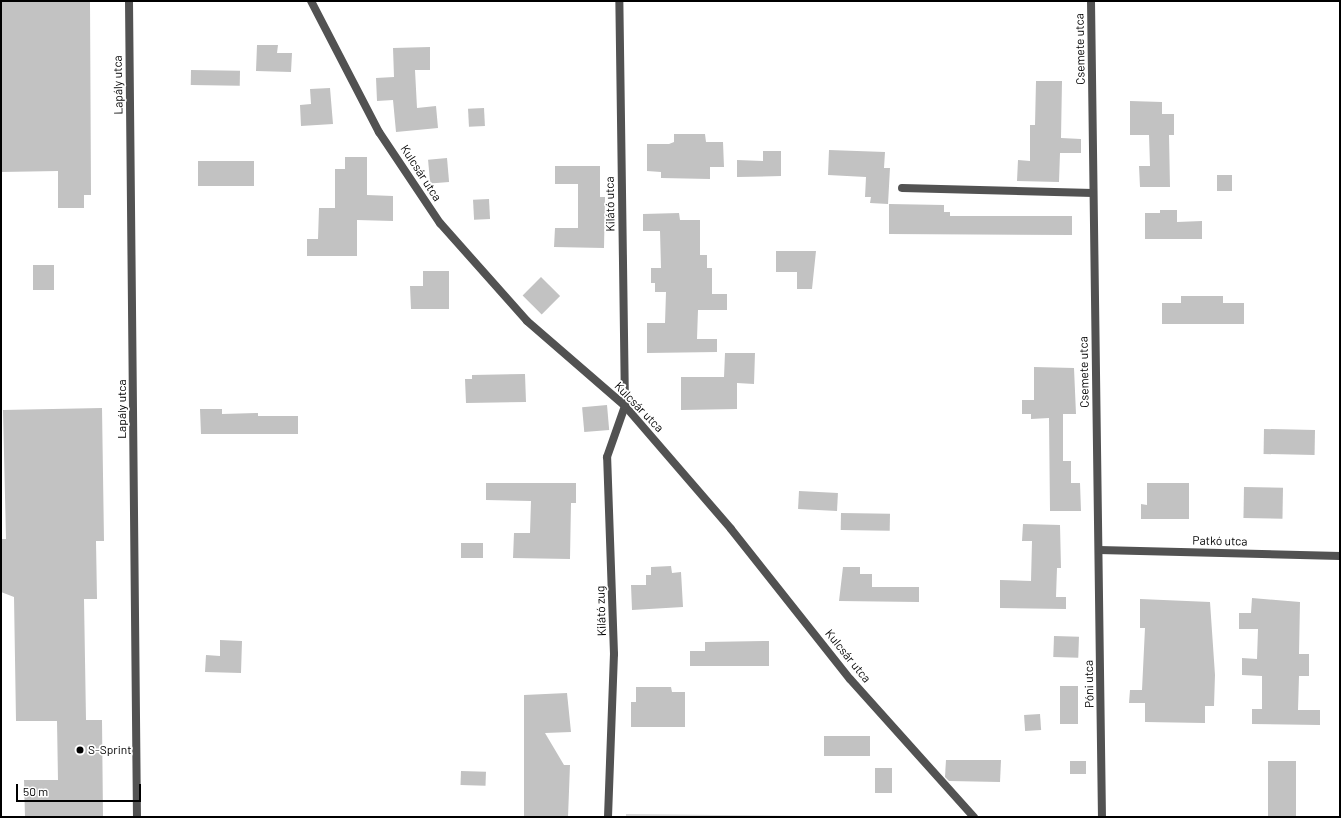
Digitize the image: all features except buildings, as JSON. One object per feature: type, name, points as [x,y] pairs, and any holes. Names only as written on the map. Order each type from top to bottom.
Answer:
[{"type":"street","name":"Lapály utca","points":[[129,1],[137,817]]},
{"type":"street","name":"Kulcsár utca","points":[[311,1],[379,132],[440,223],[527,320],[625,406],[731,528],[850,680],[974,817]]},
{"type":"street","name":"Kilátó utca","points":[[619,1],[625,406]]},
{"type":"street","name":"Csemete utca","points":[[1091,1],[1099,550]]},
{"type":"street","points":[[902,188],[1093,193]]},
{"type":"street","name":"Kilátó zug","points":[[608,817],[614,654],[607,457],[625,406]]},
{"type":"street","name":"Patkó utca","points":[[1099,550],[1340,556]]},
{"type":"street","name":"Póni utca","points":[[1099,550],[1102,817]]},
{"type":"shaded area","points":[[626,814],[892,817],[626,817]]},
{"type":"place","name":"S-Sprint","points":[[80,750]]}]
